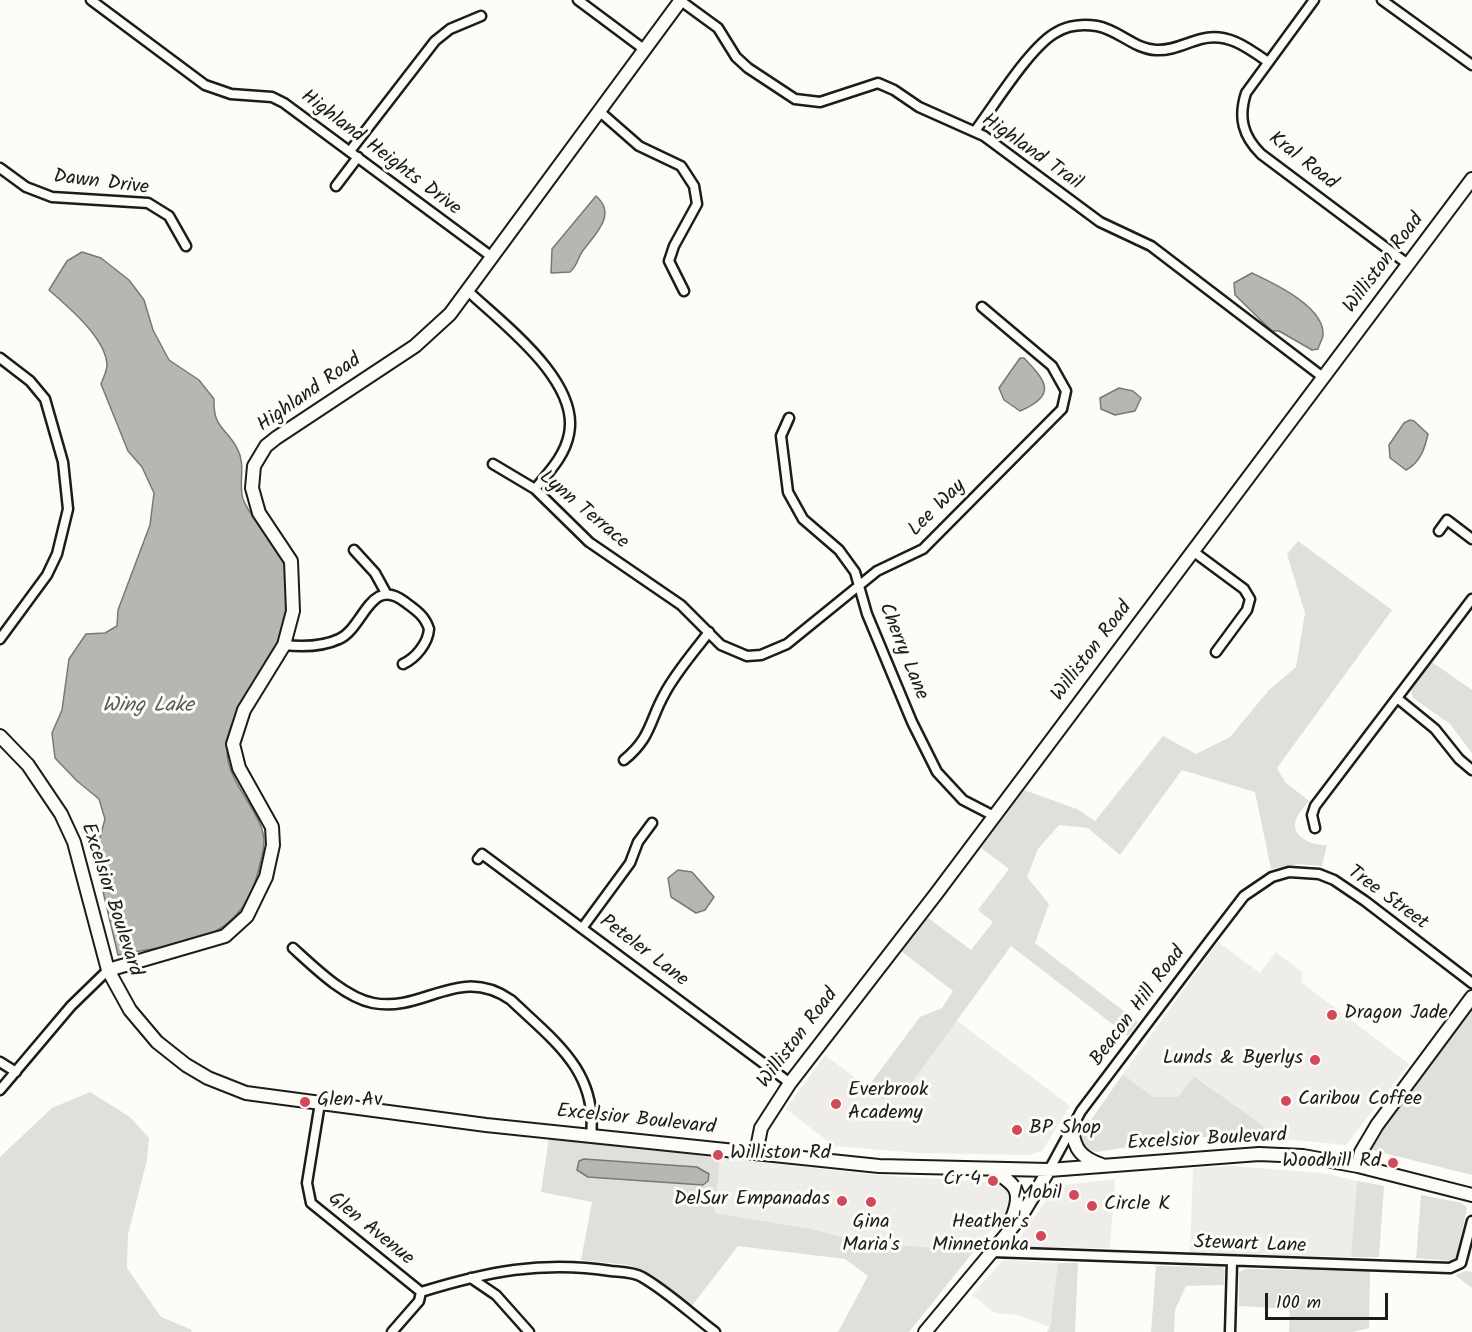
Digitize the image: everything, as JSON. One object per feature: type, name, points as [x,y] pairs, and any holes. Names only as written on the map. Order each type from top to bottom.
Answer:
[{"type":"main road","name":"Highland Road","points":[[108,970],[225,936],[241,923],[253,906],[270,864],[273,835],[264,810],[239,768],[235,757],[234,735],[244,710],[284,645],[293,611],[293,571],[286,550],[255,502],[252,477],[260,455],[276,438],[415,346],[450,315],[681,0]]},
{"type":"main road","name":"Williston Road","points":[[756,1153],[761,1128],[790,1083],[1194,552],[1472,179]]},
{"type":"main road","name":"Excelsior Boulevard","points":[[0,736],[28,765],[44,788],[72,839],[108,970],[119,994],[144,1028],[186,1065],[208,1078],[246,1093],[403,1115],[879,1167],[1049,1170],[1259,1154],[1302,1156],[1358,1166],[1472,1195]]},
{"type":"main road","points":[[1358,1166],[1361,1152],[1377,1125],[1472,997]]},
{"type":"main road","points":[[1072,1128],[1073,1139],[1079,1153],[1106,1167]]},
{"type":"main road","points":[[990,1168],[1011,1182],[1018,1195],[1018,1204],[1005,1237]]},
{"type":"main road","points":[[925,1332],[1020,1218],[1049,1170]]},
{"type":"street","name":"Highland Heights Drive","points":[[91,0],[204,86],[231,93],[272,97],[284,102],[492,257]]},
{"type":"street","points":[[578,0],[645,50]]},
{"type":"street","name":"Highland Trail","points":[[681,0],[718,28],[736,57],[748,68],[795,99],[820,102],[878,83],[894,90],[919,107],[975,131],[1100,222],[1151,246],[1324,378]]},
{"type":"street","name":"Kral Road","points":[[1314,0],[1246,93],[1242,106],[1245,133],[1252,144],[1409,265]]},
{"type":"street","points":[[1382,0],[1472,65]]},
{"type":"street","points":[[350,151],[435,41],[450,29],[481,16]]},
{"type":"street","points":[[975,131],[1036,50],[1056,32],[1069,27],[1083,25],[1109,29],[1131,43],[1155,50],[1168,49],[1208,38],[1230,39],[1244,45],[1268,62]]},
{"type":"street","points":[[599,111],[639,146],[681,166],[694,186],[698,204],[674,246],[669,261],[684,291]]},
{"type":"street","points":[[336,186],[358,157]]},
{"type":"street","name":"Dawn Drive","points":[[0,168],[26,187],[52,196],[148,203],[169,216],[186,246]]},
{"type":"street","points":[[469,292],[537,357],[563,392],[567,402],[571,425],[565,447],[535,489]]},
{"type":"street","name":"Lee Way","points":[[681,605],[721,645],[747,656],[761,655],[787,644],[877,571],[923,549],[937,537],[1062,409],[1066,391],[1052,366],[982,307]]},
{"type":"street","points":[[0,358],[39,389],[45,399],[63,462],[68,508],[57,554],[47,575],[0,639]]},
{"type":"street","name":"Cherry Lane","points":[[789,418],[781,436],[788,492],[803,519],[846,559],[860,586],[867,614],[927,755],[949,787],[963,800],[994,816]]},
{"type":"street","name":"Lynn Terrace","points":[[493,464],[535,489],[589,542],[681,605]]},
{"type":"street","points":[[1439,531],[1447,520],[1472,539]]},
{"type":"street","points":[[354,550],[375,573],[386,593]]},
{"type":"street","points":[[1194,552],[1244,589],[1250,599],[1247,610],[1216,652]]},
{"type":"street","points":[[284,645],[315,646],[340,639],[347,634],[375,599],[386,593],[398,596],[421,614],[429,629],[428,636],[420,650],[403,664]]},
{"type":"street","points":[[1315,828],[1312,815],[1315,806],[1472,599]]},
{"type":"street","points":[[624,760],[646,736],[673,679],[709,632]]},
{"type":"street","points":[[1397,698],[1435,729],[1459,759],[1472,770]]},
{"type":"street","points":[[583,927],[630,863],[638,842],[652,823]]},
{"type":"street","name":"Peteler Lane","points":[[478,859],[482,854],[790,1083]]},
{"type":"street","name":"Tree Street","points":[[1272,876],[1289,872],[1319,874],[1334,880],[1472,983]]},
{"type":"street","name":"Beacon Hill Road","points":[[1049,1170],[1081,1111],[1244,896],[1272,876]]},
{"type":"street","points":[[293,948],[347,991],[373,1003],[401,1002],[472,985],[500,992],[575,1064],[588,1092],[592,1124],[591,1136]]},
{"type":"street","points":[[0,1090],[71,1006],[108,970]]},
{"type":"street","points":[[0,1062],[16,1072]]},
{"type":"street","name":"Glen Avenue","points":[[320,1103],[307,1183],[310,1203],[421,1292],[419,1300],[392,1332]]},
{"type":"street","name":"Stewart Lane","points":[[992,1252],[1233,1263],[1450,1268],[1461,1263],[1472,1221]]},
{"type":"street","points":[[1230,1332],[1233,1263]]},
{"type":"street","points":[[421,1292],[471,1278],[552,1265],[572,1265],[640,1275],[715,1332]]},
{"type":"street","points":[[471,1278],[496,1295],[529,1332]]},
{"type":"shaded area","points":[[1298,541],[1392,610],[1277,768],[1285,782],[1309,801],[1297,817],[1296,830],[1309,842],[1327,845],[1322,866],[1299,864],[1271,869],[1255,792],[1182,770],[1120,855],[1088,828],[1059,825],[1038,849],[1027,877],[1049,904],[1035,943],[1138,1022],[1128,1036],[1011,946],[913,1081],[883,1100],[867,1088],[920,1017],[942,1008],[953,991],[901,951],[927,917],[971,950],[993,922],[978,910],[1009,869],[981,848],[1024,790],[1077,809],[1095,821],[1163,736],[1196,754],[1230,737],[1269,690],[1296,667],[1305,613],[1287,554]]},
{"type":"shaded area","points":[[1432,662],[1472,690],[1472,753],[1450,724],[1413,698],[1411,690]]},
{"type":"shaded area","points":[[1218,942],[1260,973],[1276,952],[1303,973],[1301,982],[1409,1064],[1346,1145],[1263,1137],[1264,1126],[1195,1076],[1178,1097],[1153,1097],[1123,1074]]},
{"type":"shaded area","points":[[1472,1009],[1472,1175],[1368,1149]]},
{"type":"shaded area","points":[[956,1020],[1070,1106],[1042,1151],[1028,1155],[918,1153],[834,1146],[786,1109],[825,1055],[883,1099],[913,1081]]},
{"type":"shaded area","points":[[1123,1074],[1153,1097],[1178,1097],[1194,1076],[1264,1126],[1263,1137],[1188,1137],[1097,1152],[1089,1150],[1082,1139],[1082,1133]]},
{"type":"shaded area","points":[[90,1092],[130,1117],[149,1138],[147,1160],[128,1234],[127,1268],[161,1317],[192,1330],[191,1332],[0,1332],[0,1157],[52,1108]]},
{"type":"shaded area","points":[[549,1137],[720,1158],[715,1213],[807,1228],[863,1242],[974,1251],[909,1332],[838,1332],[868,1276],[845,1259],[738,1246],[691,1307],[643,1271],[629,1265],[581,1260],[592,1202],[541,1192]]},
{"type":"shaded area","points":[[720,1158],[878,1175],[1001,1183],[1012,1194],[1011,1206],[974,1251],[863,1242],[807,1228],[715,1213]]},
{"type":"shaded area","points":[[1231,1166],[1323,1173],[1357,1181],[1351,1257],[1190,1253],[1193,1168]]},
{"type":"shaded area","points":[[1115,1179],[1110,1248],[1022,1247],[1019,1245],[1020,1238],[1056,1186]]},
{"type":"shaded area","points":[[1357,1181],[1384,1186],[1379,1257],[1351,1257]]},
{"type":"shaded area","points":[[1421,1195],[1462,1203],[1467,1208],[1456,1258],[1451,1261],[1416,1258]]},
{"type":"shaded area","points":[[1003,1260],[1058,1263],[1050,1327],[1017,1315],[995,1313],[972,1295]]},
{"type":"shaded area","points":[[1058,1263],[1078,1263],[1075,1332],[1047,1332],[1050,1327]]},
{"type":"shaded area","points":[[1156,1266],[1222,1267],[1225,1270],[1224,1285],[1186,1286],[1175,1310],[1174,1332],[1151,1332]]},
{"type":"shaded area","points":[[1245,1269],[1370,1271],[1369,1328],[1353,1332],[1289,1332],[1290,1309],[1239,1306],[1239,1272]]},
{"type":"shaded area","points":[[1465,1271],[1472,1272],[1472,1288],[1455,1275]]},
{"type":"water","points":[[596,196],[605,210],[598,232],[570,272],[551,273],[552,249]]},
{"type":"water","name":"Wing Lake","points":[[82,252],[101,258],[129,280],[144,300],[153,330],[169,360],[199,380],[214,399],[218,423],[234,442],[240,456],[243,499],[283,560],[288,594],[283,627],[277,643],[262,674],[235,718],[228,737],[228,762],[236,783],[255,813],[264,836],[264,848],[258,872],[249,896],[237,914],[222,927],[204,936],[185,943],[118,955],[101,883],[98,844],[105,819],[99,799],[77,781],[55,758],[52,733],[62,710],[69,659],[86,634],[105,633],[117,626],[118,610],[150,525],[154,493],[142,467],[128,451],[101,384],[107,365],[100,344],[85,324],[49,290],[67,261]]},
{"type":"water","points":[[1252,273],[1296,297],[1316,315],[1322,325],[1323,336],[1318,349],[1312,350],[1279,331],[1272,331],[1235,295],[1234,283]]},
{"type":"water","points":[[1020,358],[1024,358],[1038,374],[1044,387],[1044,393],[1032,405],[1020,411],[1004,400],[999,388]]},
{"type":"water","points":[[1119,388],[1133,391],[1141,398],[1135,411],[1115,415],[1101,409],[1100,398]]},
{"type":"water","points":[[1410,420],[1428,434],[1418,459],[1406,470],[1390,458],[1389,445],[1404,423]]},
{"type":"water","points":[[678,870],[692,872],[714,897],[705,910],[696,913],[671,897],[668,878]]},
{"type":"water","points":[[584,1159],[697,1167],[709,1174],[708,1181],[703,1185],[588,1177],[577,1170],[579,1161]]},
{"type":"place","name":"Dragon Jade","points":[[1332,1015]]},
{"type":"place","name":"Lunds & Byerlys","points":[[1315,1060]]},
{"type":"place","name":"Caribou Coffee","points":[[1286,1101]]},
{"type":"place","name":"Glen Av","points":[[305,1102]]},
{"type":"place","name":"Everbrook Academy","points":[[836,1104]]},
{"type":"place","name":"BP Shop","points":[[1017,1130]]},
{"type":"place","name":"Williston Rd","points":[[718,1155]]},
{"type":"place","name":"Woodhill Rd","points":[[1393,1163]]},
{"type":"place","name":"Cr 4","points":[[993,1181]]},
{"type":"place","name":"Mobil","points":[[1074,1195]]},
{"type":"place","name":"DelSur Empanadas","points":[[842,1201]]},
{"type":"place","name":"Gina Maria's","points":[[871,1202]]},
{"type":"place","name":"Circle K","points":[[1092,1206]]},
{"type":"place","name":"Heather's Minnetonka","points":[[1041,1236]]}]
